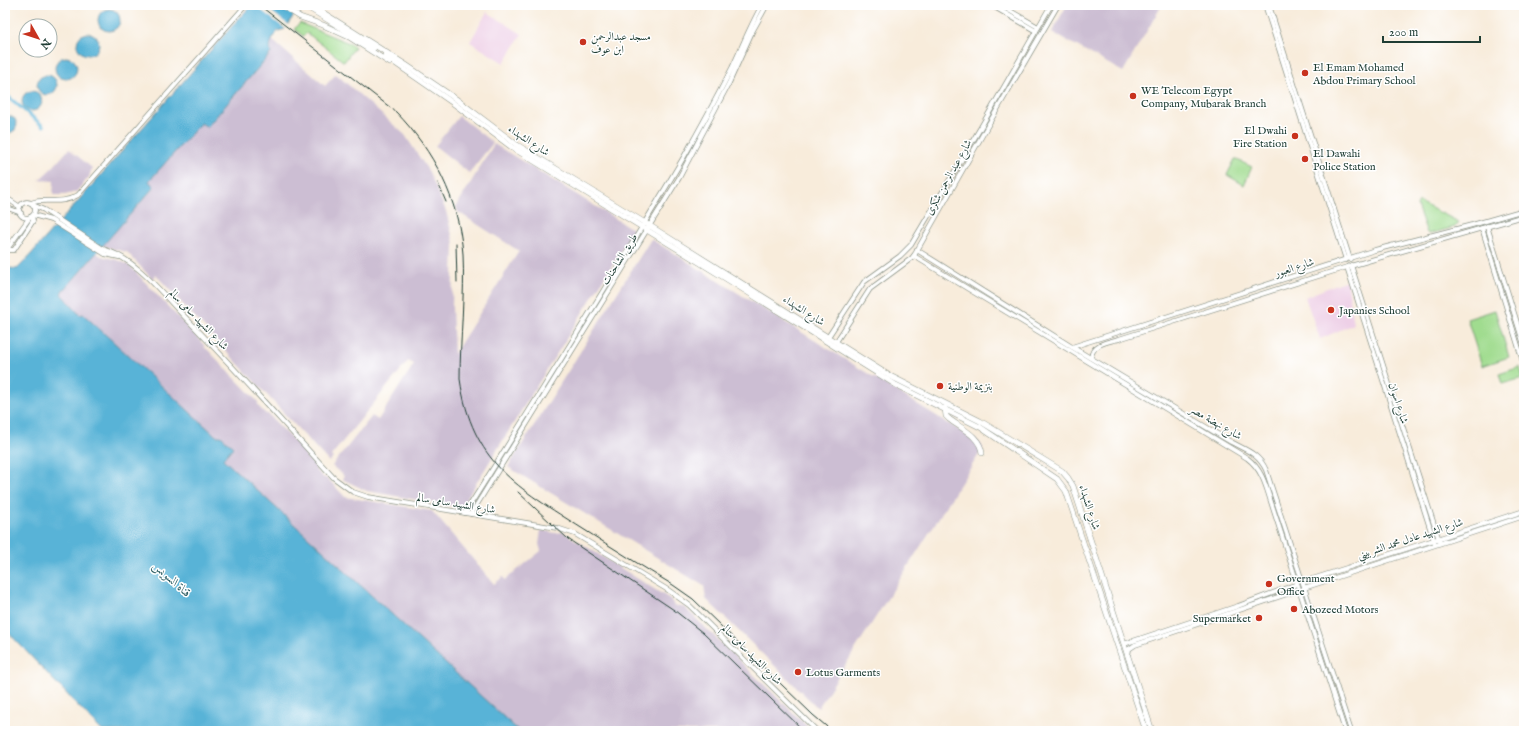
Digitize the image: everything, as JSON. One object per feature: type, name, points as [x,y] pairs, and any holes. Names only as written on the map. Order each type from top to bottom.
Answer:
[{"type":"highway","points":[[281,5],[300,17],[323,25],[342,34],[392,65],[407,71]]},
{"type":"highway","name":"شارع الشهداء","points":[[304,5],[362,38],[513,148],[649,228],[896,385],[945,408],[980,427],[1057,479],[1066,491],[1146,731]]},
{"type":"highway","name":"شارع الشهداء","points":[[311,5],[456,99],[517,145],[644,225]]},
{"type":"highway","name":"شارع الشهداء","points":[[712,268],[898,380],[966,413],[1062,471],[1073,486],[1152,731]]},
{"type":"highway","points":[[945,408],[946,416],[949,420],[978,440],[982,453]]},
{"type":"highway","points":[[1047,471],[1050,469],[1050,463]]},
{"type":"highway","points":[[1057,479],[1058,473],[1062,471]]},
{"type":"highway","points":[[1131,684],[1137,683]]},
{"type":"highway","points":[[1134,696],[1140,695]]},
{"type":"street","points":[[32,204],[36,201],[62,201],[78,195],[246,5]]},
{"type":"street","name":"طريق الشاحنات","points":[[465,513],[644,225],[685,155],[718,95],[762,5]]},
{"type":"street","name":"طريق الشاحنات","points":[[471,514],[599,310],[685,167],[729,84],[752,32],[767,5]]},
{"type":"street","points":[[991,5],[1037,29]]},
{"type":"street","points":[[1000,5],[1037,29]]},
{"type":"street","name":"شارع عبد الرحمن شكرى","points":[[828,337],[861,285],[873,274],[908,249],[954,174],[1051,5]]},
{"type":"street","name":"شارع عبد الرحمن شكرى","points":[[836,342],[867,292],[878,282],[914,256],[1058,5]]},
{"type":"street","points":[[1265,5],[1348,259]]},
{"type":"street","points":[[1269,5],[1348,259]]},
{"type":"street","points":[[685,155],[687,158],[690,158]]},
{"type":"street","points":[[679,164],[684,165],[685,167]]},
{"type":"street","points":[[954,174],[959,176]]},
{"type":"street","points":[[949,181],[953,182],[954,184]]},
{"type":"street","points":[[5,197],[20,206]]},
{"type":"street","points":[[20,206],[25,202],[32,204],[41,208],[52,218]]},
{"type":"street","points":[[6,249],[32,216],[35,210],[32,204]]},
{"type":"street","points":[[20,206],[21,213]]},
{"type":"street","points":[[5,207],[21,213],[24,217],[32,216],[52,218]]},
{"type":"street","name":"شارع العبور","points":[[1072,347],[1375,250],[1524,210]]},
{"type":"street","name":"شارع العبور","points":[[1091,358],[1091,352],[1096,348],[1130,335],[1349,266],[1524,216]]},
{"type":"street","name":"شارع الشهيد سامى سالم","points":[[52,218],[109,255],[119,257],[134,266],[193,325],[340,483],[353,492],[368,497],[569,531],[668,590],[699,613],[817,731]]},
{"type":"street","points":[[1487,226],[1524,345]]},
{"type":"street","points":[[1482,228],[1524,365]]},
{"type":"street","points":[[1393,246],[1390,250],[1394,254]]},
{"type":"street","name":"شارع نهضة مصر","points":[[917,250],[1072,347],[1231,442],[1252,452],[1258,458],[1264,467],[1276,499],[1351,731]]},
{"type":"street","points":[[1375,250],[1378,252],[1377,258]]},
{"type":"street","name":"شارع نهضة مصر","points":[[914,256],[1247,458],[1254,465],[1261,474],[1271,502],[1346,731]]},
{"type":"street","points":[[935,268],[938,264]]},
{"type":"street","name":"شارع اسوان","points":[[1349,266],[1439,541]]},
{"type":"street","name":"شارع اسوان","points":[[1349,266],[1434,542]]},
{"type":"street","points":[[881,269],[882,273],[887,276]]},
{"type":"street","points":[[873,274],[877,278],[878,282]]},
{"type":"street","points":[[1271,284],[1272,290]]},
{"type":"street","points":[[593,307],[599,310]]},
{"type":"street","points":[[584,321],[587,321],[590,324]]},
{"type":"street","points":[[834,328],[836,331],[841,333]]},
{"type":"street","points":[[1128,329],[1130,335]]},
{"type":"street","points":[[543,387],[544,390],[548,390]]},
{"type":"street","points":[[1271,502],[1274,502],[1276,499]]},
{"type":"street","points":[[1274,511],[1279,509]]},
{"type":"street","name":"شارع الشهيد عادل محمد الشربيني","points":[[1439,541],[1524,511]]},
{"type":"street","name":"شارع الشهيد عادل محمد الشربيني","points":[[1302,582],[1524,516]]},
{"type":"street","name":"شارع الشهيد عادل محمد الشربيني","points":[[1304,588],[1434,542]]},
{"type":"street","points":[[1128,656],[1129,649],[1135,645],[1239,608],[1297,584]]},
{"type":"street","points":[[1124,644],[1299,590]]},
{"type":"street","points":[[1322,659],[1327,657]]},
{"type":"shaded area","points":[[1067,5],[1162,5],[1123,72],[1052,32]]},
{"type":"shaded area","points":[[487,12],[522,34],[504,63],[470,42]]},
{"type":"shaded area","points":[[272,40],[325,86],[336,74],[405,135],[429,172],[446,211],[454,243],[452,307],[454,354],[519,251],[458,212],[456,207],[494,144],[634,230],[462,506],[458,507],[367,491],[342,479],[344,476],[332,466],[372,416],[378,420],[414,364],[408,361],[331,456],[333,458],[329,462],[156,275],[152,279],[127,252],[102,246],[154,188],[148,181],[201,122],[207,127],[271,53],[270,46]]},
{"type":"shaded area","points":[[459,116],[493,143],[469,173],[435,146]]},
{"type":"shaded area","points":[[69,149],[92,168],[89,177],[76,192],[65,195],[53,195],[54,181],[39,180]]},
{"type":"shaded area","points":[[651,239],[980,443],[983,448],[818,708],[706,599],[704,586],[508,467]]},
{"type":"shaded area","points":[[97,253],[101,256],[121,261],[131,267],[204,345],[205,348],[258,402],[258,406],[266,414],[268,414],[305,452],[304,453],[309,460],[315,465],[316,470],[324,478],[327,478],[345,497],[432,511],[494,584],[503,577],[505,580],[541,551],[539,544],[541,530],[555,533],[563,532],[670,599],[675,606],[680,605],[685,608],[812,731],[519,731],[223,459],[233,447],[221,436],[216,436],[83,314],[80,315],[62,296],[61,293],[64,288],[65,289]]},
{"type":"shaded area","name":"Japanies School","points":[[1347,280],[1354,324],[1320,339],[1305,297]]},
{"type":"green space","points":[[300,23],[349,43],[355,47],[344,62],[307,33],[303,36],[294,29]]},
{"type":"green space","points":[[1235,159],[1252,167],[1244,185],[1227,175]]},
{"type":"green space","points":[[1419,202],[1459,222],[1455,227],[1429,234],[1427,233],[1417,206]]},
{"type":"green space","points":[[1495,310],[1509,357],[1482,366],[1467,319]]},
{"type":"green space","points":[[1520,367],[1523,378],[1502,384],[1499,374]]},
{"type":"water","name":"قناة السويس","points":[[252,5],[294,5],[293,6],[297,10],[285,29],[278,31],[273,39],[270,47],[271,53],[207,127],[201,123],[149,181],[154,187],[65,289],[63,289],[61,294],[80,315],[83,314],[216,436],[221,436],[233,447],[223,459],[519,731],[102,731],[5,629],[5,270],[6,271],[11,268],[17,269],[25,261]]},
{"type":"water","points":[[109,9],[117,12],[120,20],[117,28],[109,31],[101,28],[98,20],[101,12]]},
{"type":"water","points":[[88,33],[96,36],[99,44],[96,52],[88,55],[80,52],[77,44],[80,36]]},
{"type":"water","points":[[66,57],[74,60],[77,68],[74,76],[66,79],[58,76],[55,68],[58,60]]},
{"type":"water","points":[[47,75],[54,78],[57,85],[54,92],[47,95],[40,92],[37,85],[40,78]]},
{"type":"water","points":[[32,91],[39,94],[42,101],[39,108],[32,111],[25,108],[22,101],[25,94]]},
{"type":"water","points":[[10,116],[15,119],[17,125],[15,130],[10,133],[5,133],[5,117]]},
{"type":"pier","points":[[254,5],[263,5],[290,26],[287,30]]},
{"type":"waterway","points":[[5,94],[43,126]]},
{"type":"railway","points":[[259,5],[396,112],[422,143],[442,177],[456,215],[461,234],[463,254],[460,379],[466,408],[475,432],[487,452],[501,470],[538,500],[693,599],[813,715],[832,731]]},
{"type":"railway","points":[[438,183],[446,202]]},
{"type":"railway","points":[[456,243],[457,282]]},
{"type":"railway","points":[[518,492],[568,539],[674,610],[703,633],[804,731]]},
{"type":"place","name":"مسجد عبدالرحمن ابن عوف","points":[[583,42]]},
{"type":"place","name":"El Emam Mohamed Abdou Primary School","points":[[1305,73]]},
{"type":"place","name":"WE Telecom Egypt Company, Mubarak Branch","points":[[1133,96]]},
{"type":"place","name":"El Dwahi Fire Station","points":[[1295,136]]},
{"type":"place","name":"El Dawahi Police Station","points":[[1305,159]]},
{"type":"place","name":"Japanies School","points":[[1331,310]]},
{"type":"place","name":"بنزيمة الوطنية","points":[[940,386]]},
{"type":"place","name":"Government Office","points":[[1269,584]]},
{"type":"place","name":"Abozeed Motors","points":[[1294,609]]},
{"type":"place","name":"Supermarket","points":[[1259,618]]},
{"type":"place","name":"Lotus Garments","points":[[798,672]]}]
